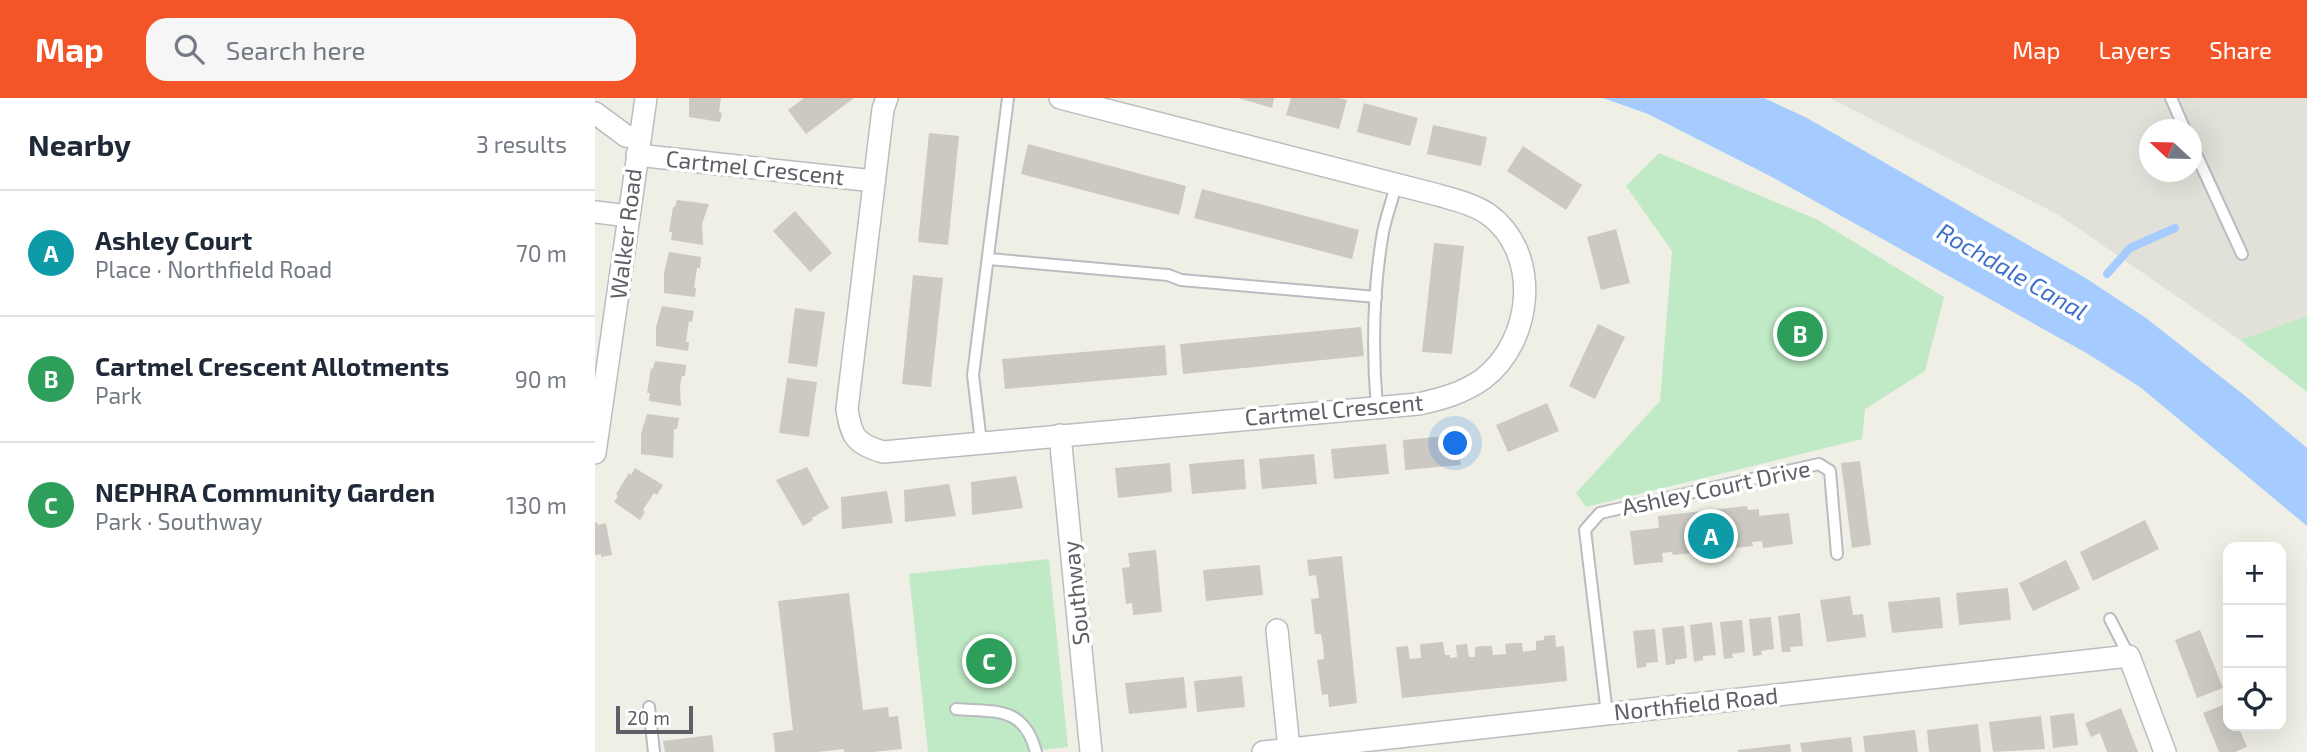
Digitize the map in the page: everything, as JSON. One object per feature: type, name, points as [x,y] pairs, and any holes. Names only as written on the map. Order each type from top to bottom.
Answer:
[{"type":"street","name":"Walker Road","points":[[595,453],[598,447],[646,98]]},
{"type":"street","name":"Cartmel Crescent","points":[[887,98],[883,109],[847,410],[850,429],[858,441],[869,448],[883,452],[1442,400],[1485,377],[1511,346],[1525,307],[1518,256],[1495,220],[1482,211],[1464,202],[1060,98]]},
{"type":"street","name":"Cartmel Crescent","points":[[595,113],[638,147],[874,181]]},
{"type":"street","points":[[595,212],[629,216]]},
{"type":"street","name":"Southway","points":[[1060,435],[1091,752]]},
{"type":"street","points":[[1277,630],[1290,749]]},
{"type":"street","points":[[2129,656],[2165,752]]},
{"type":"street","name":"Northfield Road","points":[[1263,752],[1332,748],[1607,714],[2129,656]]},
{"type":"lane","points":[[981,442],[972,375],[1008,98]]},
{"type":"lane","points":[[2171,98],[2180,119]]},
{"type":"lane","points":[[2202,166],[2242,254]]},
{"type":"lane","points":[[1377,407],[1373,345],[1376,297],[1383,231],[1396,185]]},
{"type":"lane","points":[[989,259],[1168,275],[1181,280],[1376,297]]},
{"type":"lane","name":"Ashley Court Drive","points":[[1607,714],[1585,530],[1600,513],[1819,464],[1830,471],[1837,554]]},
{"type":"lane","points":[[2110,619],[2129,656]]},
{"type":"lane","points":[[649,707],[655,752]]},
{"type":"lane","points":[[956,709],[996,712],[1019,719],[1031,736],[1036,752]]},
{"type":"shaded area","points":[[1830,98],[2307,98],[2307,316],[2240,340],[2059,215]]},
{"type":"green space","points":[[1659,153],[1818,220],[1944,297],[1925,371],[1865,409],[1862,439],[1586,507],[1576,493],[1660,401],[1672,251],[1626,186]]},
{"type":"green space","points":[[2307,316],[2307,392],[2240,340]]},
{"type":"green space","points":[[1049,559],[1068,747],[1023,752],[928,752],[909,574]]},
{"type":"water","name":"Rochdale Canal","points":[[1603,98],[1764,98],[1807,118],[2084,277],[2146,318],[2307,448],[2307,526],[2140,387],[2088,354],[1770,176],[1648,114]]},
{"type":"building","points":[[689,98],[721,98],[720,122],[689,117]]},
{"type":"building","points":[[804,98],[854,98],[806,134],[788,110]]},
{"type":"building","points":[[1238,98],[1274,98],[1272,108]]},
{"type":"building","points":[[1291,98],[1347,100],[1339,129],[1286,115]]},
{"type":"building","points":[[1364,103],[1418,118],[1410,146],[1357,132]]},
{"type":"building","points":[[1433,125],[1487,137],[1481,166],[1427,154]]},
{"type":"building","points":[[929,133],[959,136],[948,245],[918,242]]},
{"type":"building","points":[[1028,144],[1186,186],[1179,215],[1021,174]]},
{"type":"building","points":[[1523,146],[1582,185],[1566,210],[1507,171]]},
{"type":"building","points":[[1202,189],[1359,230],[1352,259],[1194,218]]},
{"type":"building","points":[[677,200],[709,204],[702,224],[703,245],[671,240],[672,232],[669,232],[673,207]]},
{"type":"building","points":[[795,211],[832,253],[810,272],[773,231]]},
{"type":"building","points":[[1616,229],[1630,283],[1601,290],[1587,237]]},
{"type":"building","points":[[1434,243],[1464,246],[1452,354],[1422,352]]},
{"type":"building","points":[[669,252],[701,257],[694,288],[695,297],[664,293],[664,273]]},
{"type":"building","points":[[913,275],[943,278],[931,387],[902,384]]},
{"type":"building","points":[[662,306],[694,311],[692,322],[689,321],[686,342],[689,342],[688,351],[656,346],[656,327]]},
{"type":"building","points":[[795,308],[825,312],[817,367],[788,363]]},
{"type":"building","points":[[1598,324],[1625,337],[1595,399],[1569,386]]},
{"type":"building","points":[[1361,327],[1364,356],[1183,374],[1180,344]]},
{"type":"building","points":[[1165,345],[1167,375],[1005,389],[1002,359]]},
{"type":"building","points":[[655,361],[686,365],[680,386],[681,406],[649,401],[650,393],[647,393],[651,368],[653,369]]},
{"type":"building","points":[[787,378],[817,382],[809,437],[779,433]]},
{"type":"building","points":[[1547,403],[1559,431],[1508,452],[1496,425]]},
{"type":"building","points":[[647,414],[679,418],[677,429],[674,429],[673,458],[641,454],[641,434]]},
{"type":"building","points":[[1458,435],[1461,465],[1405,470],[1403,440]]},
{"type":"building","points":[[1386,444],[1389,474],[1334,479],[1331,449]]},
{"type":"building","points":[[1314,454],[1317,484],[1262,489],[1259,459]]},
{"type":"building","points":[[1244,459],[1246,489],[1192,494],[1189,464]]},
{"type":"building","points":[[1860,461],[1871,545],[1852,548],[1841,463]]},
{"type":"building","points":[[1170,463],[1172,492],[1118,498],[1115,468]]},
{"type":"building","points":[[807,467],[829,508],[803,526],[776,480]]},
{"type":"building","points":[[635,468],[663,485],[657,495],[654,493],[640,520],[614,502],[618,496],[616,494]]},
{"type":"building","points":[[1016,476],[1023,508],[972,515],[971,482]]},
{"type":"building","points":[[949,484],[956,516],[905,522],[904,490]]},
{"type":"building","points":[[887,491],[893,523],[842,529],[841,497]]},
{"type":"building","points":[[1747,506],[1748,510],[1759,509],[1759,516],[1789,513],[1793,544],[1763,548],[1762,541],[1752,542],[1753,546],[1673,555],[1672,552],[1662,553],[1663,562],[1634,565],[1630,531],[1659,528],[1658,516]]},
{"type":"building","points":[[2145,520],[2159,549],[2093,581],[2080,552]]},
{"type":"building","points":[[597,522],[598,525],[606,523],[612,555],[595,555]]},
{"type":"building","points":[[1156,550],[1162,612],[1133,615],[1132,603],[1126,604],[1122,568],[1130,567],[1128,553]]},
{"type":"building","points":[[1342,556],[1357,703],[1329,707],[1328,694],[1322,695],[1317,660],[1324,659],[1321,634],[1315,634],[1311,599],[1319,598],[1316,575],[1309,576],[1307,560]]},
{"type":"building","points":[[2066,560],[2080,589],[2033,611],[2019,583]]},
{"type":"building","points":[[1260,565],[1263,595],[1206,601],[1203,570]]},
{"type":"building","points":[[2008,588],[2011,620],[1959,625],[1956,593]]},
{"type":"building","points":[[849,593],[863,710],[888,707],[889,717],[898,716],[902,749],[873,752],[844,752],[844,749],[775,752],[773,733],[793,730],[778,601]]},
{"type":"building","points":[[1850,596],[1853,615],[1863,614],[1866,637],[1827,642],[1820,600]]},
{"type":"building","points":[[1940,597],[1943,628],[1892,633],[1888,602]]},
{"type":"building","points":[[1800,613],[1803,646],[1790,647],[1791,652],[1782,652],[1778,616]]},
{"type":"building","points":[[1771,617],[1774,649],[1761,651],[1762,655],[1753,656],[1749,619]]},
{"type":"building","points":[[1742,620],[1745,652],[1732,654],[1733,658],[1724,659],[1720,622]]},
{"type":"building","points":[[1712,622],[1716,655],[1703,656],[1703,660],[1694,662],[1690,625]]},
{"type":"building","points":[[1684,626],[1687,658],[1666,665],[1662,628]]},
{"type":"building","points":[[1655,629],[1658,662],[1646,663],[1646,667],[1637,668],[1633,631]]},
{"type":"building","points":[[2200,630],[2223,688],[2197,698],[2175,640]]},
{"type":"building","points":[[1555,635],[1556,647],[1564,646],[1567,681],[1402,698],[1396,647],[1408,646],[1410,659],[1421,658],[1420,644],[1443,642],[1445,655],[1450,655],[1450,658],[1457,657],[1456,645],[1467,644],[1469,657],[1475,657],[1475,647],[1492,646],[1493,655],[1506,654],[1505,644],[1522,643],[1523,652],[1536,650],[1536,641],[1544,640],[1544,636]]},
{"type":"building","points":[[1242,676],[1245,707],[1197,712],[1194,681]]},
{"type":"building","points":[[1184,677],[1187,708],[1129,714],[1125,683]]},
{"type":"building","points":[[2223,705],[2223,731],[2240,731],[2247,747],[2235,752],[2219,752],[2203,713]]},
{"type":"building","points":[[2121,708],[2138,752],[2107,752],[2100,733],[2091,737],[2085,723]]},
{"type":"building","points":[[2074,713],[2078,745],[2053,748],[2050,716]]},
{"type":"building","points":[[2041,716],[2045,749],[1993,752],[1989,722]]},
{"type":"building","points":[[1978,724],[1981,752],[1929,752],[1927,730]]},
{"type":"building","points":[[1915,730],[1918,752],[1865,752],[1863,736]]},
{"type":"building","points":[[712,735],[714,752],[665,752],[663,741]]},
{"type":"building","points":[[1851,737],[1853,752],[1802,752],[1800,743]]},
{"type":"building","points":[[1790,744],[1791,752],[1738,752],[1738,750]]},
{"type":"waterway","points":[[2107,274],[2130,248],[2175,228]]},
{"type":"place","name":"Cartmel Crescent Allotments","points":[[1800,334]]},
{"type":"place","name":"Ashley Court","points":[[1711,536]]},
{"type":"place","name":"NEPHRA Community Garden","points":[[989,661]]}]
